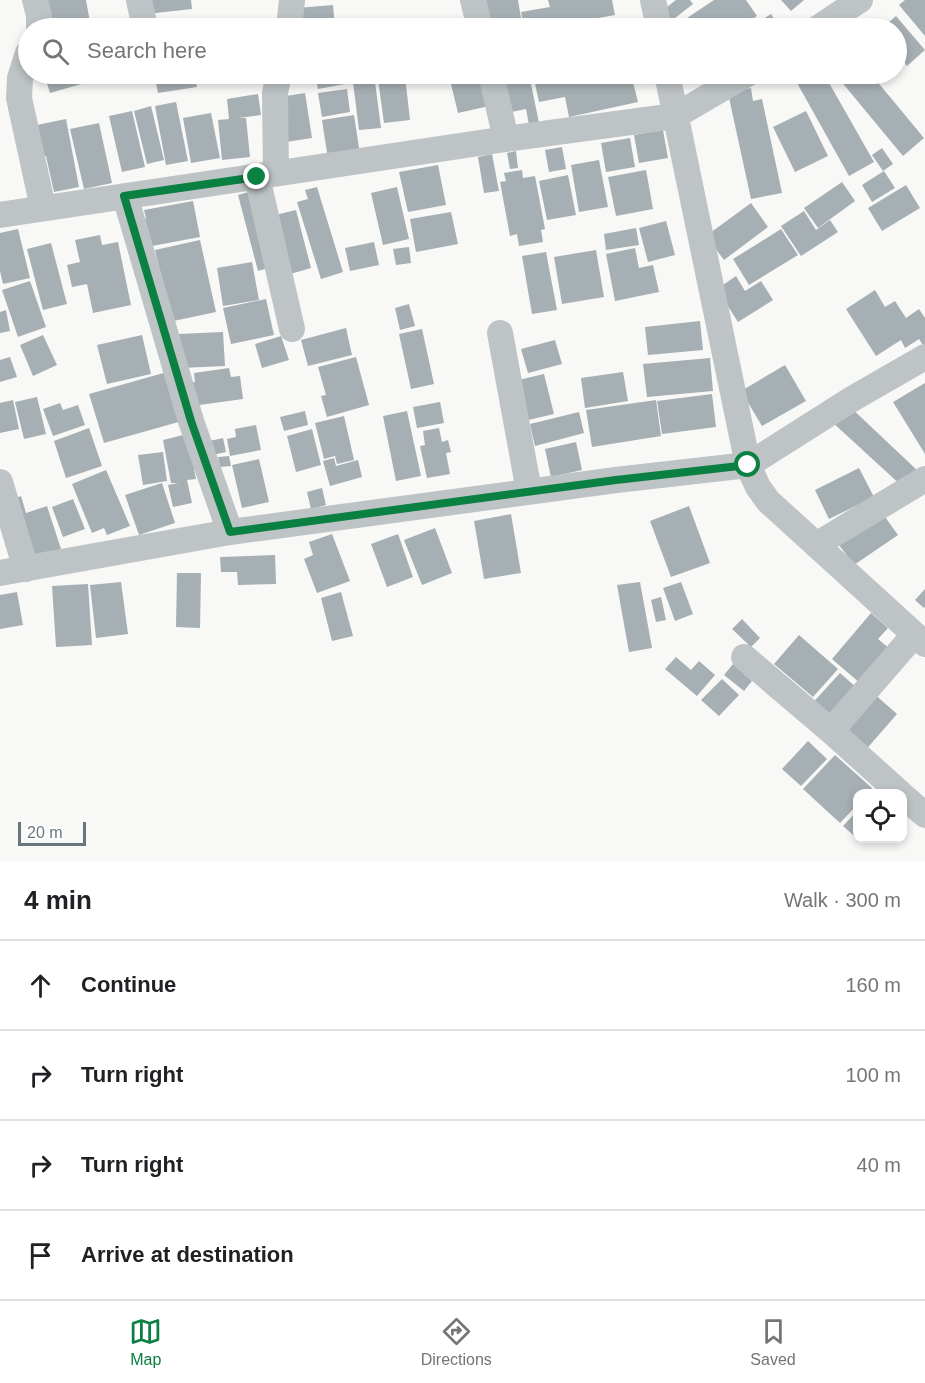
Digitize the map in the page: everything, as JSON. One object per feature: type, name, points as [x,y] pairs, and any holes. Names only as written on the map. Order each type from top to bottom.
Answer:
[{"type":"street","points":[[35,0],[39,18]]},
{"type":"street","points":[[139,0],[143,18]]},
{"type":"street","points":[[290,18],[292,0]]},
{"type":"street","points":[[473,0],[478,18]]},
{"type":"street","points":[[653,0],[657,18]]},
{"type":"street","points":[[833,18],[860,0]]},
{"type":"street","points":[[20,84],[19,98],[43,208]]},
{"type":"street","points":[[277,84],[266,175],[292,329]]},
{"type":"street","points":[[493,84],[506,139]]},
{"type":"street","points":[[669,84],[748,465],[758,487],[768,501],[919,639],[831,731]]},
{"type":"street","points":[[0,215],[675,116],[730,84]]},
{"type":"street","points":[[124,196],[191,421],[230,532]]},
{"type":"street","points":[[500,333],[529,491]]},
{"type":"street","points":[[0,573],[230,532],[529,491],[748,465],[852,399],[925,357]]},
{"type":"street","points":[[816,545],[925,478]]},
{"type":"street","points":[[0,482],[26,569]]},
{"type":"street","points":[[744,657],[896,789]]},
{"type":"street","points":[[907,799],[925,815]]},
{"type":"building","points":[[44,0],[86,0],[89,18],[47,18]]},
{"type":"building","points":[[145,0],[191,0],[192,9],[147,14]]},
{"type":"building","points":[[480,0],[518,0],[521,18],[483,18]]},
{"type":"building","points":[[548,0],[612,0],[615,15],[598,18],[522,18],[521,12],[550,7]]},
{"type":"building","points":[[676,0],[690,0],[693,4],[675,18],[667,18],[662,11]]},
{"type":"building","points":[[714,0],[746,0],[757,16],[754,18],[687,18]]},
{"type":"building","points":[[781,0],[804,0],[791,11]]},
{"type":"building","points":[[905,0],[925,0],[925,36],[899,5]]},
{"type":"building","points":[[333,5],[334,18],[298,18],[297,8]]},
{"type":"building","points":[[907,29],[925,50],[907,66]]},
{"type":"building","points":[[47,84],[82,84],[50,93]]},
{"type":"building","points":[[156,84],[196,84],[197,87],[158,93]]},
{"type":"building","points":[[317,84],[345,84],[318,89]]},
{"type":"building","points":[[353,84],[375,84],[381,128],[359,130]]},
{"type":"building","points":[[379,84],[406,84],[410,120],[384,123]]},
{"type":"building","points":[[451,84],[484,84],[489,106],[458,113]]},
{"type":"building","points":[[501,84],[531,84],[539,123],[529,125],[526,109],[507,113]]},
{"type":"building","points":[[535,84],[634,84],[638,102],[569,117],[565,97],[539,102]]},
{"type":"building","points":[[798,84],[830,84],[874,162],[849,176]]},
{"type":"building","points":[[843,84],[879,84],[924,138],[903,156]]},
{"type":"building","points":[[751,88],[753,101],[762,99],[782,193],[751,199],[728,93]]},
{"type":"building","points":[[347,89],[350,112],[322,117],[318,93]]},
{"type":"building","points":[[305,93],[312,138],[286,142],[279,97]]},
{"type":"building","points":[[258,94],[261,115],[238,118],[246,118],[250,157],[222,160],[218,120],[229,119],[227,99]]},
{"type":"building","points":[[176,102],[188,161],[166,165],[155,106]]},
{"type":"building","points":[[151,106],[164,160],[147,164],[134,111]]},
{"type":"building","points":[[132,111],[145,167],[122,172],[109,116]]},
{"type":"building","points":[[806,111],[828,156],[795,172],[773,127]]},
{"type":"building","points":[[211,113],[220,158],[191,163],[183,118]]},
{"type":"building","points":[[354,115],[360,154],[328,159],[322,120]]},
{"type":"building","points":[[66,119],[79,187],[54,192],[46,156],[33,158],[27,127]]},
{"type":"building","points":[[99,123],[112,183],[84,189],[70,129]]},
{"type":"building","points":[[663,130],[668,158],[639,163],[634,135]]},
{"type":"building","points":[[630,138],[635,167],[606,172],[601,143]]},
{"type":"building","points":[[562,147],[566,169],[549,172],[545,150]]},
{"type":"building","points":[[882,148],[893,164],[883,171],[872,155]]},
{"type":"building","points":[[516,151],[518,168],[510,169],[507,153]]},
{"type":"building","points":[[492,154],[499,191],[484,193],[478,157]]},
{"type":"building","points":[[599,160],[608,207],[579,212],[571,165]]},
{"type":"building","points":[[438,165],[446,205],[408,212],[399,172]]},
{"type":"building","points":[[522,170],[523,178],[535,176],[545,229],[541,230],[543,242],[519,246],[517,234],[510,236],[500,182],[506,181],[504,173]]},
{"type":"building","points":[[646,170],[653,209],[616,216],[608,177]]},
{"type":"building","points":[[884,171],[895,188],[872,202],[862,185]]},
{"type":"building","points":[[568,175],[576,215],[547,220],[539,181]]},
{"type":"building","points":[[842,182],[855,201],[818,228],[804,208]]},
{"type":"building","points":[[906,185],[920,208],[882,231],[868,208]]},
{"type":"building","points":[[317,187],[343,272],[321,279],[297,202],[308,199],[305,190]]},
{"type":"building","points":[[397,187],[409,239],[383,245],[371,193]]},
{"type":"building","points":[[256,190],[275,266],[258,271],[238,195]]},
{"type":"building","points":[[193,201],[200,237],[152,246],[141,220],[146,218],[144,210]]},
{"type":"building","points":[[751,203],[768,227],[724,260],[706,236]]},
{"type":"building","points":[[296,210],[311,268],[287,275],[271,216]]},
{"type":"building","points":[[804,211],[816,230],[830,220],[838,232],[801,256],[781,226]]},
{"type":"building","points":[[451,212],[458,244],[416,252],[410,219]]},
{"type":"building","points":[[666,221],[675,255],[648,262],[639,228]]},
{"type":"building","points":[[636,228],[639,245],[606,250],[604,234]]},
{"type":"building","points":[[18,229],[30,278],[3,284],[0,271],[0,233]]},
{"type":"building","points":[[781,229],[798,255],[749,285],[733,259]]},
{"type":"building","points":[[100,235],[102,245],[118,242],[131,305],[93,313],[87,284],[72,287],[67,265],[80,262],[75,240]]},
{"type":"building","points":[[200,240],[216,312],[164,323],[165,293],[155,250]]},
{"type":"building","points":[[374,242],[379,265],[350,271],[345,248]]},
{"type":"building","points":[[51,243],[67,304],[43,310],[27,249]]},
{"type":"building","points":[[409,247],[411,263],[396,265],[393,249]]},
{"type":"building","points":[[635,248],[639,268],[653,265],[659,292],[615,301],[606,254]]},
{"type":"building","points":[[596,250],[604,297],[562,304],[554,257]]},
{"type":"building","points":[[546,252],[557,310],[532,314],[522,256]]},
{"type":"building","points":[[252,262],[259,300],[223,306],[217,268]]},
{"type":"building","points":[[736,276],[745,291],[761,281],[773,300],[738,322],[717,289]]},
{"type":"building","points":[[30,281],[46,327],[18,337],[2,290]]},
{"type":"building","points":[[875,290],[885,307],[895,301],[906,318],[919,309],[925,318],[925,348],[919,339],[905,348],[901,340],[876,356],[846,309]]},
{"type":"building","points":[[266,299],[274,335],[231,344],[223,308]]},
{"type":"building","points":[[409,304],[415,326],[400,330],[395,308]]},
{"type":"building","points":[[6,310],[10,331],[0,333],[0,312]]},
{"type":"building","points":[[700,321],[703,350],[648,355],[645,327]]},
{"type":"building","points":[[346,328],[352,355],[308,366],[301,340]]},
{"type":"building","points":[[422,329],[434,384],[411,389],[399,334]]},
{"type":"building","points":[[223,332],[225,366],[180,368],[178,334]]},
{"type":"building","points":[[43,335],[57,365],[33,376],[20,345]]},
{"type":"building","points":[[142,335],[151,374],[107,384],[97,345]]},
{"type":"building","points":[[281,336],[289,360],[262,368],[255,344]]},
{"type":"building","points":[[555,340],[562,364],[528,373],[521,349]]},
{"type":"building","points":[[10,357],[17,377],[0,382],[0,360]]},
{"type":"building","points":[[356,357],[369,405],[327,417],[321,396],[326,395],[318,367]]},
{"type":"building","points":[[710,358],[713,391],[647,397],[643,364]]},
{"type":"building","points":[[785,365],[806,401],[762,426],[741,391]]},
{"type":"building","points":[[229,368],[231,377],[240,376],[243,399],[192,406],[189,383],[195,382],[194,373]]},
{"type":"building","points":[[167,372],[182,421],[104,443],[89,394]]},
{"type":"building","points":[[623,372],[628,401],[585,408],[581,378]]},
{"type":"building","points":[[544,374],[554,414],[524,421],[514,381]]},
{"type":"building","points":[[925,383],[925,454],[893,402]]},
{"type":"building","points":[[712,394],[716,427],[662,434],[657,401]]},
{"type":"building","points":[[37,397],[46,434],[24,439],[15,402]]},
{"type":"building","points":[[13,400],[19,429],[0,433],[0,403]]},
{"type":"building","points":[[656,400],[661,436],[592,447],[586,410]]},
{"type":"building","points":[[440,402],[444,423],[417,428],[413,407]]},
{"type":"building","points":[[60,403],[63,410],[78,405],[85,425],[53,436],[43,409]]},
{"type":"building","points":[[847,404],[919,472],[904,488],[831,421]]},
{"type":"building","points":[[305,411],[308,425],[284,431],[280,417]]},
{"type":"building","points":[[407,411],[421,476],[396,481],[383,416]]},
{"type":"building","points":[[579,412],[584,433],[535,446],[530,424]]},
{"type":"building","points":[[344,416],[354,460],[337,464],[335,456],[324,459],[315,423]]},
{"type":"building","points":[[256,425],[261,450],[230,456],[227,439],[236,437],[235,429]]},
{"type":"building","points":[[89,428],[102,466],[66,478],[54,441]]},
{"type":"building","points":[[439,428],[442,442],[448,440],[451,452],[446,453],[450,474],[427,478],[420,446],[425,445],[423,431]]},
{"type":"building","points":[[312,429],[321,465],[296,472],[287,436]]},
{"type":"building","points":[[187,434],[199,468],[194,469],[196,479],[187,480],[192,503],[173,507],[168,485],[178,483],[171,483],[163,440]]},
{"type":"building","points":[[223,438],[226,452],[208,456],[205,442]]},
{"type":"building","points":[[576,442],[582,470],[551,477],[545,449]]},
{"type":"building","points":[[163,452],[167,481],[143,485],[138,455]]},
{"type":"building","points":[[229,456],[231,466],[220,467],[218,457]]},
{"type":"building","points":[[334,458],[336,466],[358,460],[362,477],[330,486],[323,461]]},
{"type":"building","points":[[259,459],[269,502],[242,508],[232,465]]},
{"type":"building","points":[[859,468],[874,497],[829,519],[815,490]]},
{"type":"building","points":[[106,470],[130,526],[107,535],[104,528],[92,533],[72,484]]},
{"type":"building","points":[[162,483],[175,523],[139,535],[125,495]]},
{"type":"building","points":[[322,488],[326,505],[311,509],[307,492]]},
{"type":"building","points":[[21,496],[26,513],[47,506],[61,549],[31,559],[11,500]]},
{"type":"building","points":[[73,499],[85,529],[63,537],[52,507]]},
{"type":"building","points":[[689,506],[710,563],[671,577],[650,521]]},
{"type":"building","points":[[511,514],[521,573],[484,579],[474,521]]},
{"type":"building","points":[[883,514],[898,535],[854,565],[839,545]]},
{"type":"building","points":[[435,528],[452,573],[422,585],[404,540]]},
{"type":"building","points":[[332,534],[350,581],[317,593],[304,559],[313,555],[309,542]]},
{"type":"building","points":[[398,534],[413,577],[387,587],[371,544]]},
{"type":"building","points":[[275,555],[276,584],[238,585],[237,572],[221,572],[220,557]]},
{"type":"building","points":[[177,573],[201,573],[200,628],[176,627]]},
{"type":"building","points":[[121,582],[128,634],[96,638],[90,585]]},
{"type":"building","points":[[640,582],[652,648],[629,652],[617,585]]},
{"type":"building","points":[[681,582],[693,614],[675,621],[663,588]]},
{"type":"building","points":[[88,584],[92,645],[56,647],[52,586]]},
{"type":"building","points":[[925,589],[925,607],[924,608],[915,600]]},
{"type":"building","points":[[17,592],[23,625],[0,629],[0,595]]},
{"type":"building","points":[[341,592],[353,636],[332,641],[321,598]]},
{"type":"building","points":[[661,597],[666,620],[656,622],[651,600]]},
{"type":"building","points":[[871,613],[888,628],[878,639],[890,649],[860,683],[832,659]]},
{"type":"building","points":[[742,619],[760,638],[751,647],[732,629]]},
{"type":"building","points":[[799,635],[838,669],[813,697],[774,664]]},
{"type":"building","points":[[676,657],[691,670],[699,661],[715,675],[697,696],[665,669]]},
{"type":"building","points":[[733,664],[752,681],[744,691],[724,675]]},
{"type":"building","points":[[840,673],[858,689],[826,724],[808,708]]},
{"type":"building","points":[[722,679],[739,695],[719,716],[701,700]]},
{"type":"building","points":[[872,692],[897,714],[863,753],[838,732]]},
{"type":"building","points":[[808,741],[827,759],[801,786],[782,769]]},
{"type":"building","points":[[835,755],[872,788],[853,789],[853,809],[840,823],[803,789]]},
{"type":"building","points":[[853,815],[853,835],[843,826]]},
{"type":"route","points":[[257,177],[124,196],[191,421],[230,532],[616,480],[748,465]]}]
